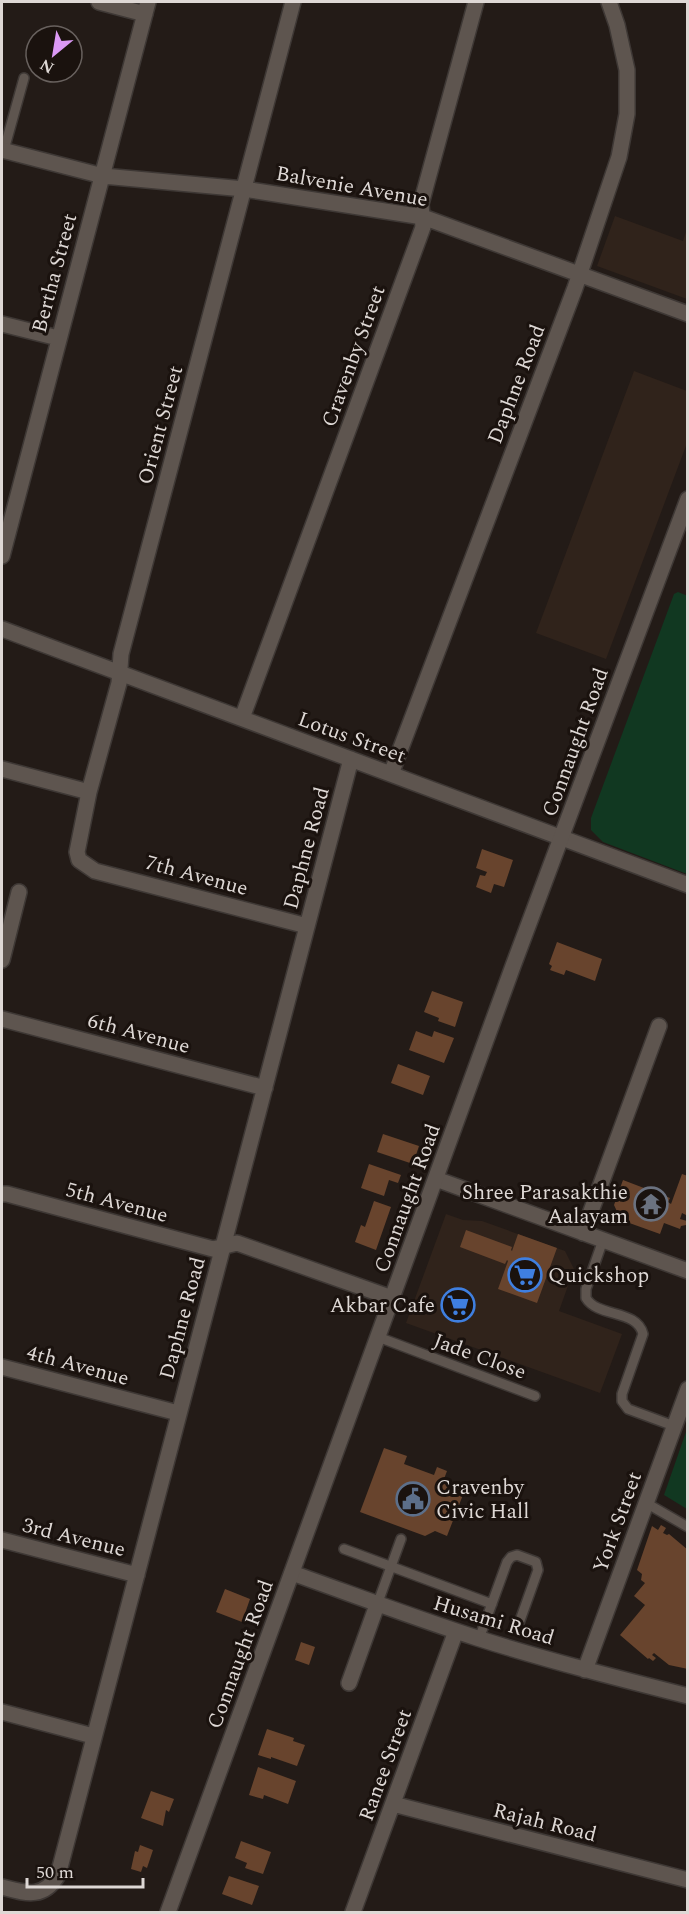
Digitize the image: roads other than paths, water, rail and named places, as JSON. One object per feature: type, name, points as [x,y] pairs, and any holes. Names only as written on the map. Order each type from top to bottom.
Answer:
[{"type":"street","points":[[99,2],[147,8]]},
{"type":"street","name":"Orient Street","points":[[80,860],[77,852],[78,843],[119,683],[121,654],[293,2]]},
{"type":"street","name":"Cravenby Street","points":[[242,718],[423,227],[421,204],[476,2]]},
{"type":"street","name":"Daphne Road","points":[[391,774],[580,274],[619,157],[627,114],[627,81],[623,47],[609,2]]},
{"type":"street","name":"Bertha Street","points":[[2,556],[9,499],[58,338],[147,8]]},
{"type":"street","name":"Balvenie Avenue","points":[[3,150],[103,176],[244,189],[423,217],[687,314]]},
{"type":"street","points":[[2,324],[58,338]]},
{"type":"street","name":"Connaught Road","points":[[168,1912],[687,499]]},
{"type":"street","name":"Lotus Street","points":[[2,629],[687,885]]},
{"type":"street","name":"Daphne Road","points":[[2,1887],[34,1893],[50,1885],[58,1875],[351,759]]},
{"type":"street","points":[[2,769],[90,792]]},
{"type":"street","name":"7th Avenue","points":[[80,860],[95,871],[307,926]]},
{"type":"street","points":[[2,960],[20,892]]},
{"type":"street","name":"6th Avenue","points":[[2,1019],[265,1088]]},
{"type":"street","points":[[583,1233],[659,1026]]},
{"type":"street","points":[[436,1179],[687,1271]]},
{"type":"street","name":"5th Avenue","points":[[2,1194],[213,1249],[237,1243],[392,1298]]},
{"type":"street","name":"4th Avenue","points":[[2,1367],[178,1413]]},
{"type":"street","name":"York Street","points":[[585,1670],[687,1389]]},
{"type":"street","name":"3rd Avenue","points":[[2,1540],[137,1575]]},
{"type":"street","name":"Husami Road","points":[[292,1573],[377,1605],[479,1639],[585,1670],[687,1696]]},
{"type":"street","points":[[349,1683],[377,1605]]},
{"type":"street","name":"Ranee Street","points":[[353,1912],[456,1631]]},
{"type":"street","points":[[2,1712],[93,1736]]},
{"type":"street","name":"Rajah Road","points":[[393,1804],[687,1880]]},
{"type":"lane","points":[[3,150],[24,78]]},
{"type":"lane","points":[[603,1240],[586,1289],[586,1298],[593,1306],[635,1321],[643,1334],[622,1394],[622,1401],[628,1410],[674,1426]]},
{"type":"lane","name":"Jade Close","points":[[378,1337],[535,1396]]},
{"type":"lane","points":[[646,1503],[687,1527]]},
{"type":"lane","points":[[377,1605],[401,1539]]},
{"type":"lane","points":[[344,1549],[492,1604]]},
{"type":"lane","points":[[479,1639],[507,1562],[511,1557],[520,1555],[536,1562],[538,1570],[518,1626]]},
{"type":"place","name":"Shree Parasakthie Aalayam","points":[[651,1204]]},
{"type":"place","name":"Quickshop","points":[[525,1275]]},
{"type":"place","name":"Akbar Cafe","points":[[458,1305]]},
{"type":"place","name":"Cravenby Civic Hall","points":[[413,1499]]}]
